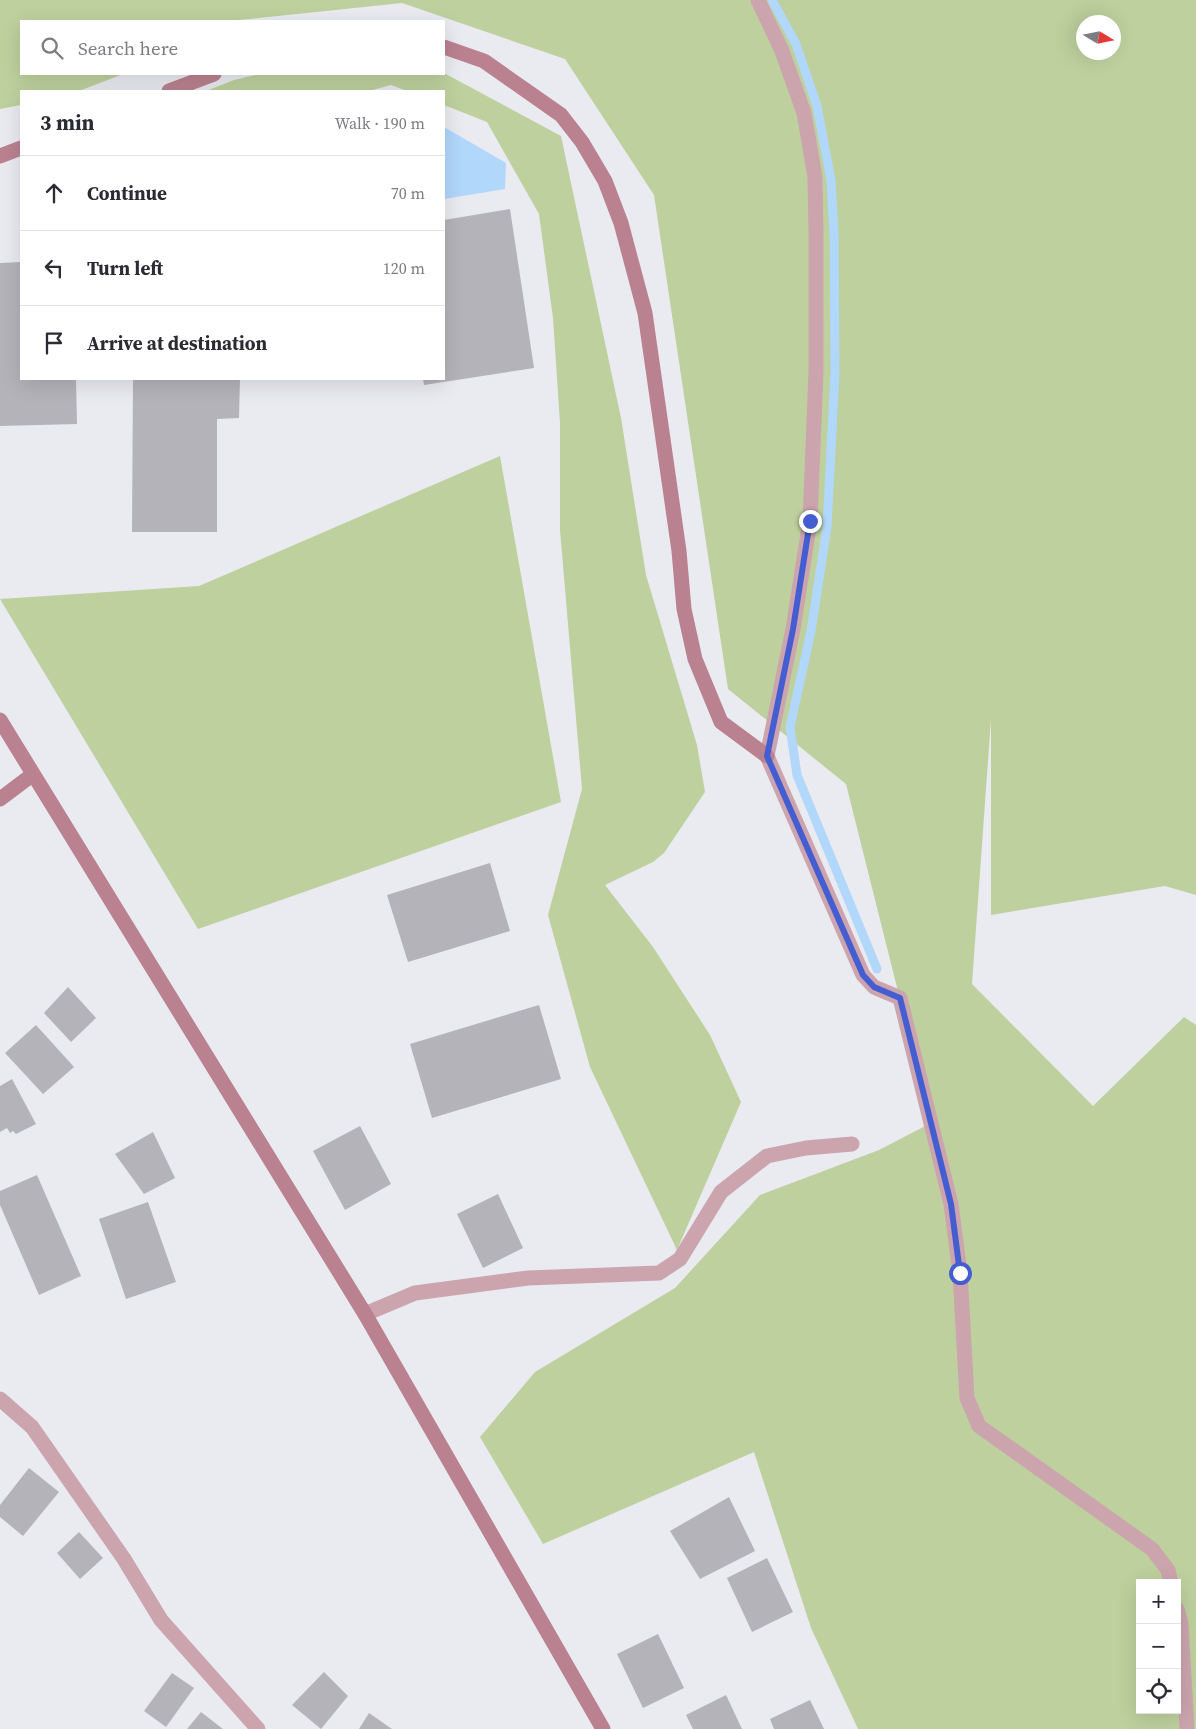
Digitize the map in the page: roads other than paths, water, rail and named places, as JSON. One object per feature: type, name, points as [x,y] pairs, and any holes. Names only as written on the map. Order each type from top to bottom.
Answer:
[{"type":"street","points":[[758,0],[782,52],[804,113],[814,176],[816,233],[816,372],[810,521],[793,629],[767,756]]},
{"type":"street","points":[[445,47],[484,61],[561,115],[582,142],[605,181],[621,223],[645,312],[678,551],[684,609],[695,659],[721,722],[767,756],[863,975],[874,987],[900,998],[951,1204],[960,1273],[967,1398],[979,1426],[1152,1549],[1168,1570],[1170,1579]]},
{"type":"street","points":[[172,90],[211,75]]},
{"type":"street","points":[[0,156],[20,148]]},
{"type":"street","points":[[0,720],[365,1314],[602,1729]]},
{"type":"street","points":[[0,799],[32,774]]},
{"type":"street","points":[[365,1314],[415,1293],[528,1278],[659,1273],[680,1259],[721,1192],[767,1156],[806,1148],[852,1144]]},
{"type":"street","points":[[0,1398],[32,1427],[124,1559],[161,1620],[258,1729]]},
{"type":"street","points":[[1181,1624],[1187,1729]]},
{"type":"water","points":[[445,128],[506,163],[505,189],[445,199]]},
{"type":"waterway","points":[[772,0],[796,44],[817,106],[831,180],[834,234],[835,373],[827,527],[811,631],[790,727],[797,775],[877,969]]}]
